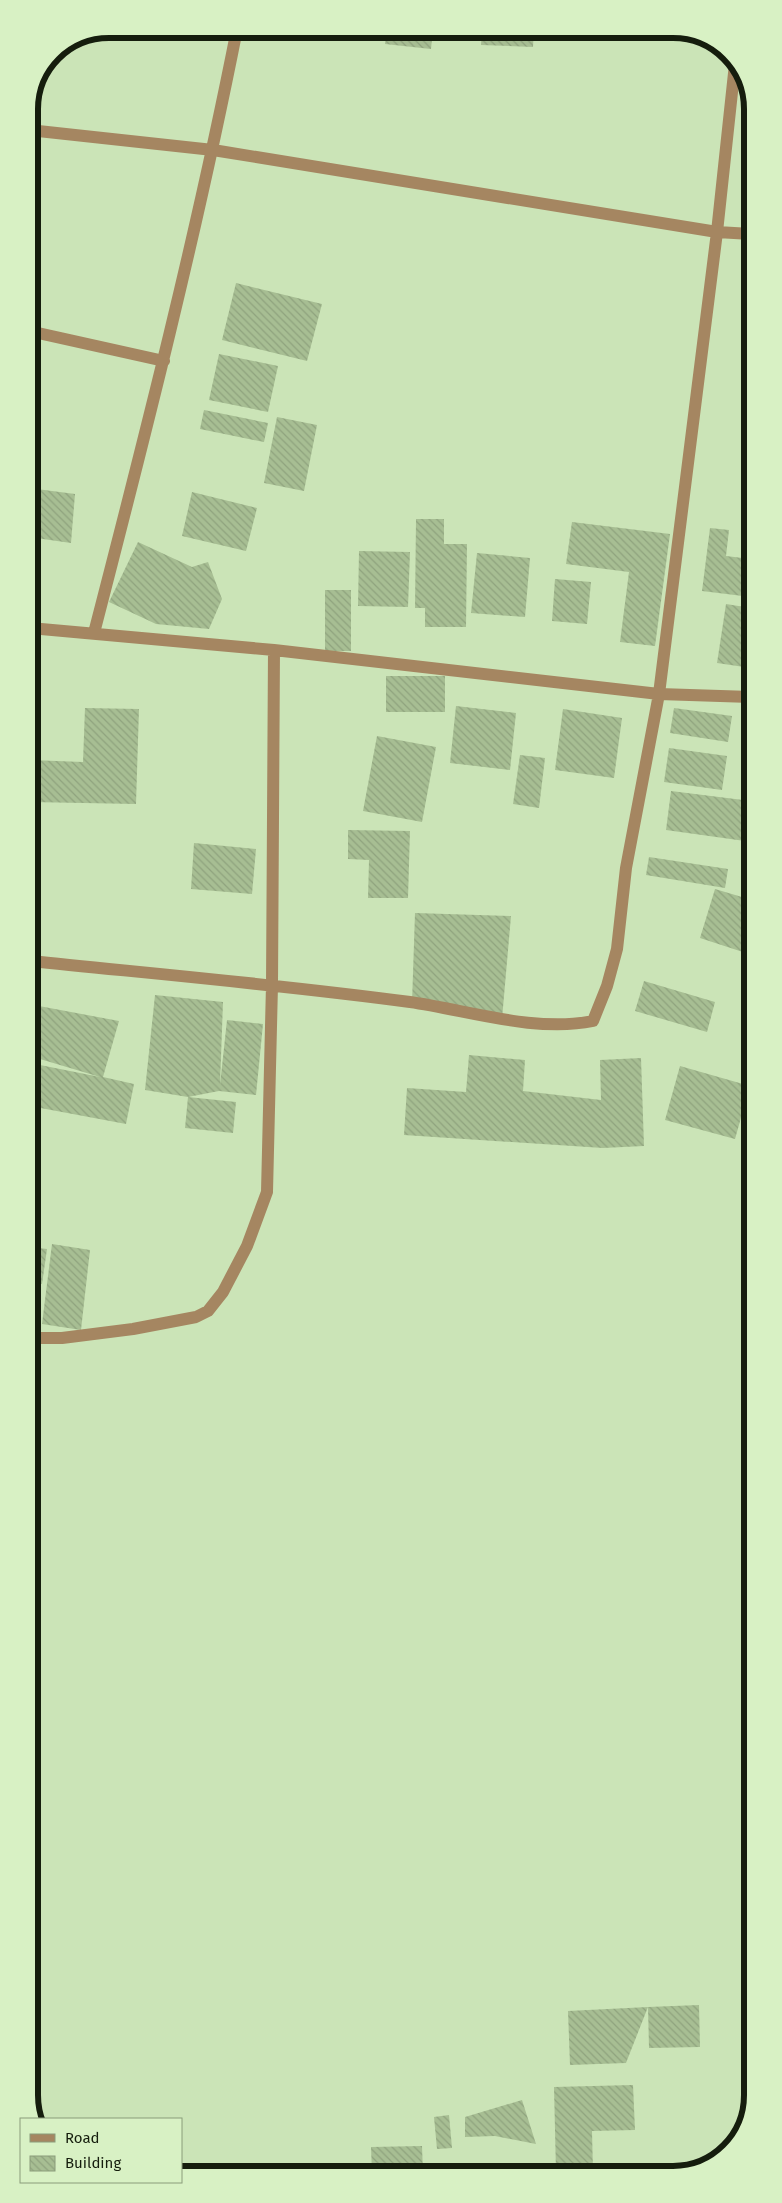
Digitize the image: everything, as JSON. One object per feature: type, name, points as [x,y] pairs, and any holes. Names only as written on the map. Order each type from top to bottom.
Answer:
[{"type":"street","points":[[94,633],[164,360],[213,150],[235,38]]},
{"type":"street","points":[[38,962],[272,985],[412,1003],[502,1019],[572,1025],[593,1021],[607,986],[617,949],[626,868],[659,694],[717,232],[734,71]]},
{"type":"street","points":[[38,131],[213,150],[717,232],[744,234]]},
{"type":"street","points":[[38,333],[164,360]]},
{"type":"street","points":[[38,629],[274,650],[659,694],[744,697]]},
{"type":"street","points":[[38,1338],[88,1335],[196,1317],[208,1311],[223,1292],[246,1246],[267,1192],[272,985],[274,650]]},
{"type":"building","points":[[386,38],[432,38],[431,49],[385,44]]},
{"type":"building","points":[[481,38],[534,38],[533,47],[481,45]]},
{"type":"building","points":[[548,38],[594,38],[594,41]]},
{"type":"building","points":[[236,283],[322,304],[307,361],[222,340]]},
{"type":"building","points":[[219,354],[278,366],[268,412],[209,400]]},
{"type":"building","points":[[204,410],[268,423],[264,442],[200,429]]},
{"type":"building","points":[[277,417],[317,425],[304,491],[264,483]]},
{"type":"building","points":[[38,489],[75,494],[71,543],[38,538]]},
{"type":"building","points":[[192,492],[257,508],[246,551],[182,536]]},
{"type":"building","points":[[416,519],[444,519],[444,544],[467,544],[466,627],[425,627],[425,608],[415,608]]},
{"type":"building","points":[[572,522],[670,534],[655,646],[620,642],[629,572],[566,564]]},
{"type":"building","points":[[710,528],[729,530],[726,556],[744,558],[744,596],[702,591]]},
{"type":"building","points":[[138,542],[192,567],[208,562],[222,599],[209,629],[156,624],[109,602]]},
{"type":"building","points":[[359,551],[410,552],[408,607],[358,606]]},
{"type":"building","points":[[477,553],[530,558],[525,617],[471,613]]},
{"type":"building","points":[[555,579],[591,582],[587,624],[552,621]]},
{"type":"building","points":[[325,590],[351,590],[351,651],[325,651]]},
{"type":"building","points":[[726,604],[744,607],[744,667],[717,663]]},
{"type":"building","points":[[386,676],[445,676],[445,712],[386,712]]},
{"type":"building","points":[[456,706],[516,713],[510,770],[450,763]]},
{"type":"building","points":[[85,708],[139,709],[136,804],[38,802],[38,760],[83,762]]},
{"type":"building","points":[[674,708],[732,716],[728,742],[670,733]]},
{"type":"building","points":[[563,709],[622,718],[614,778],[555,770]]},
{"type":"building","points":[[377,736],[436,747],[422,822],[363,811]]},
{"type":"building","points":[[669,748],[727,756],[722,790],[664,782]]},
{"type":"building","points":[[520,755],[545,758],[539,808],[513,804]]},
{"type":"building","points":[[671,791],[744,800],[744,841],[666,830]]},
{"type":"building","points":[[348,830],[410,831],[408,898],[368,898],[369,860],[348,859]]},
{"type":"building","points":[[194,843],[256,849],[252,894],[191,889]]},
{"type":"building","points":[[649,857],[728,869],[725,888],[646,875]]},
{"type":"building","points":[[715,889],[744,898],[744,952],[700,938]]},
{"type":"building","points":[[415,913],[511,916],[502,1019],[412,1003]]},
{"type":"building","points":[[644,981],[715,1002],[707,1032],[635,1011]]},
{"type":"building","points":[[155,995],[223,1002],[220,1085],[227,1020],[263,1024],[256,1095],[219,1091],[188,1097],[145,1090]]},
{"type":"building","points":[[39,1006],[119,1021],[103,1077],[134,1084],[126,1124],[38,1108],[38,1065],[100,1077],[38,1058]]},
{"type":"building","points":[[469,1055],[525,1060],[523,1091],[601,1100],[600,1060],[641,1058],[644,1146],[603,1148],[404,1135],[407,1088],[466,1092]]},
{"type":"building","points":[[680,1066],[744,1084],[744,1107],[735,1139],[665,1120]]},
{"type":"building","points":[[188,1097],[236,1102],[233,1133],[185,1128]]},
{"type":"building","points":[[52,1244],[90,1250],[81,1330],[42,1324]]},
{"type":"building","points":[[38,1248],[47,1249],[42,1284],[38,1284]]},
{"type":"building","points":[[699,2005],[700,2047],[649,2048],[648,2007]]},
{"type":"building","points":[[648,2007],[626,2063],[570,2065],[568,2011]]},
{"type":"building","points":[[633,2085],[635,2130],[592,2131],[593,2166],[556,2166],[554,2087]]},
{"type":"building","points":[[522,2100],[536,2144],[495,2136],[465,2137],[465,2117]]},
{"type":"building","points":[[449,2115],[452,2148],[437,2149],[434,2117]]},
{"type":"building","points":[[422,2146],[423,2166],[372,2165],[371,2147]]}]
